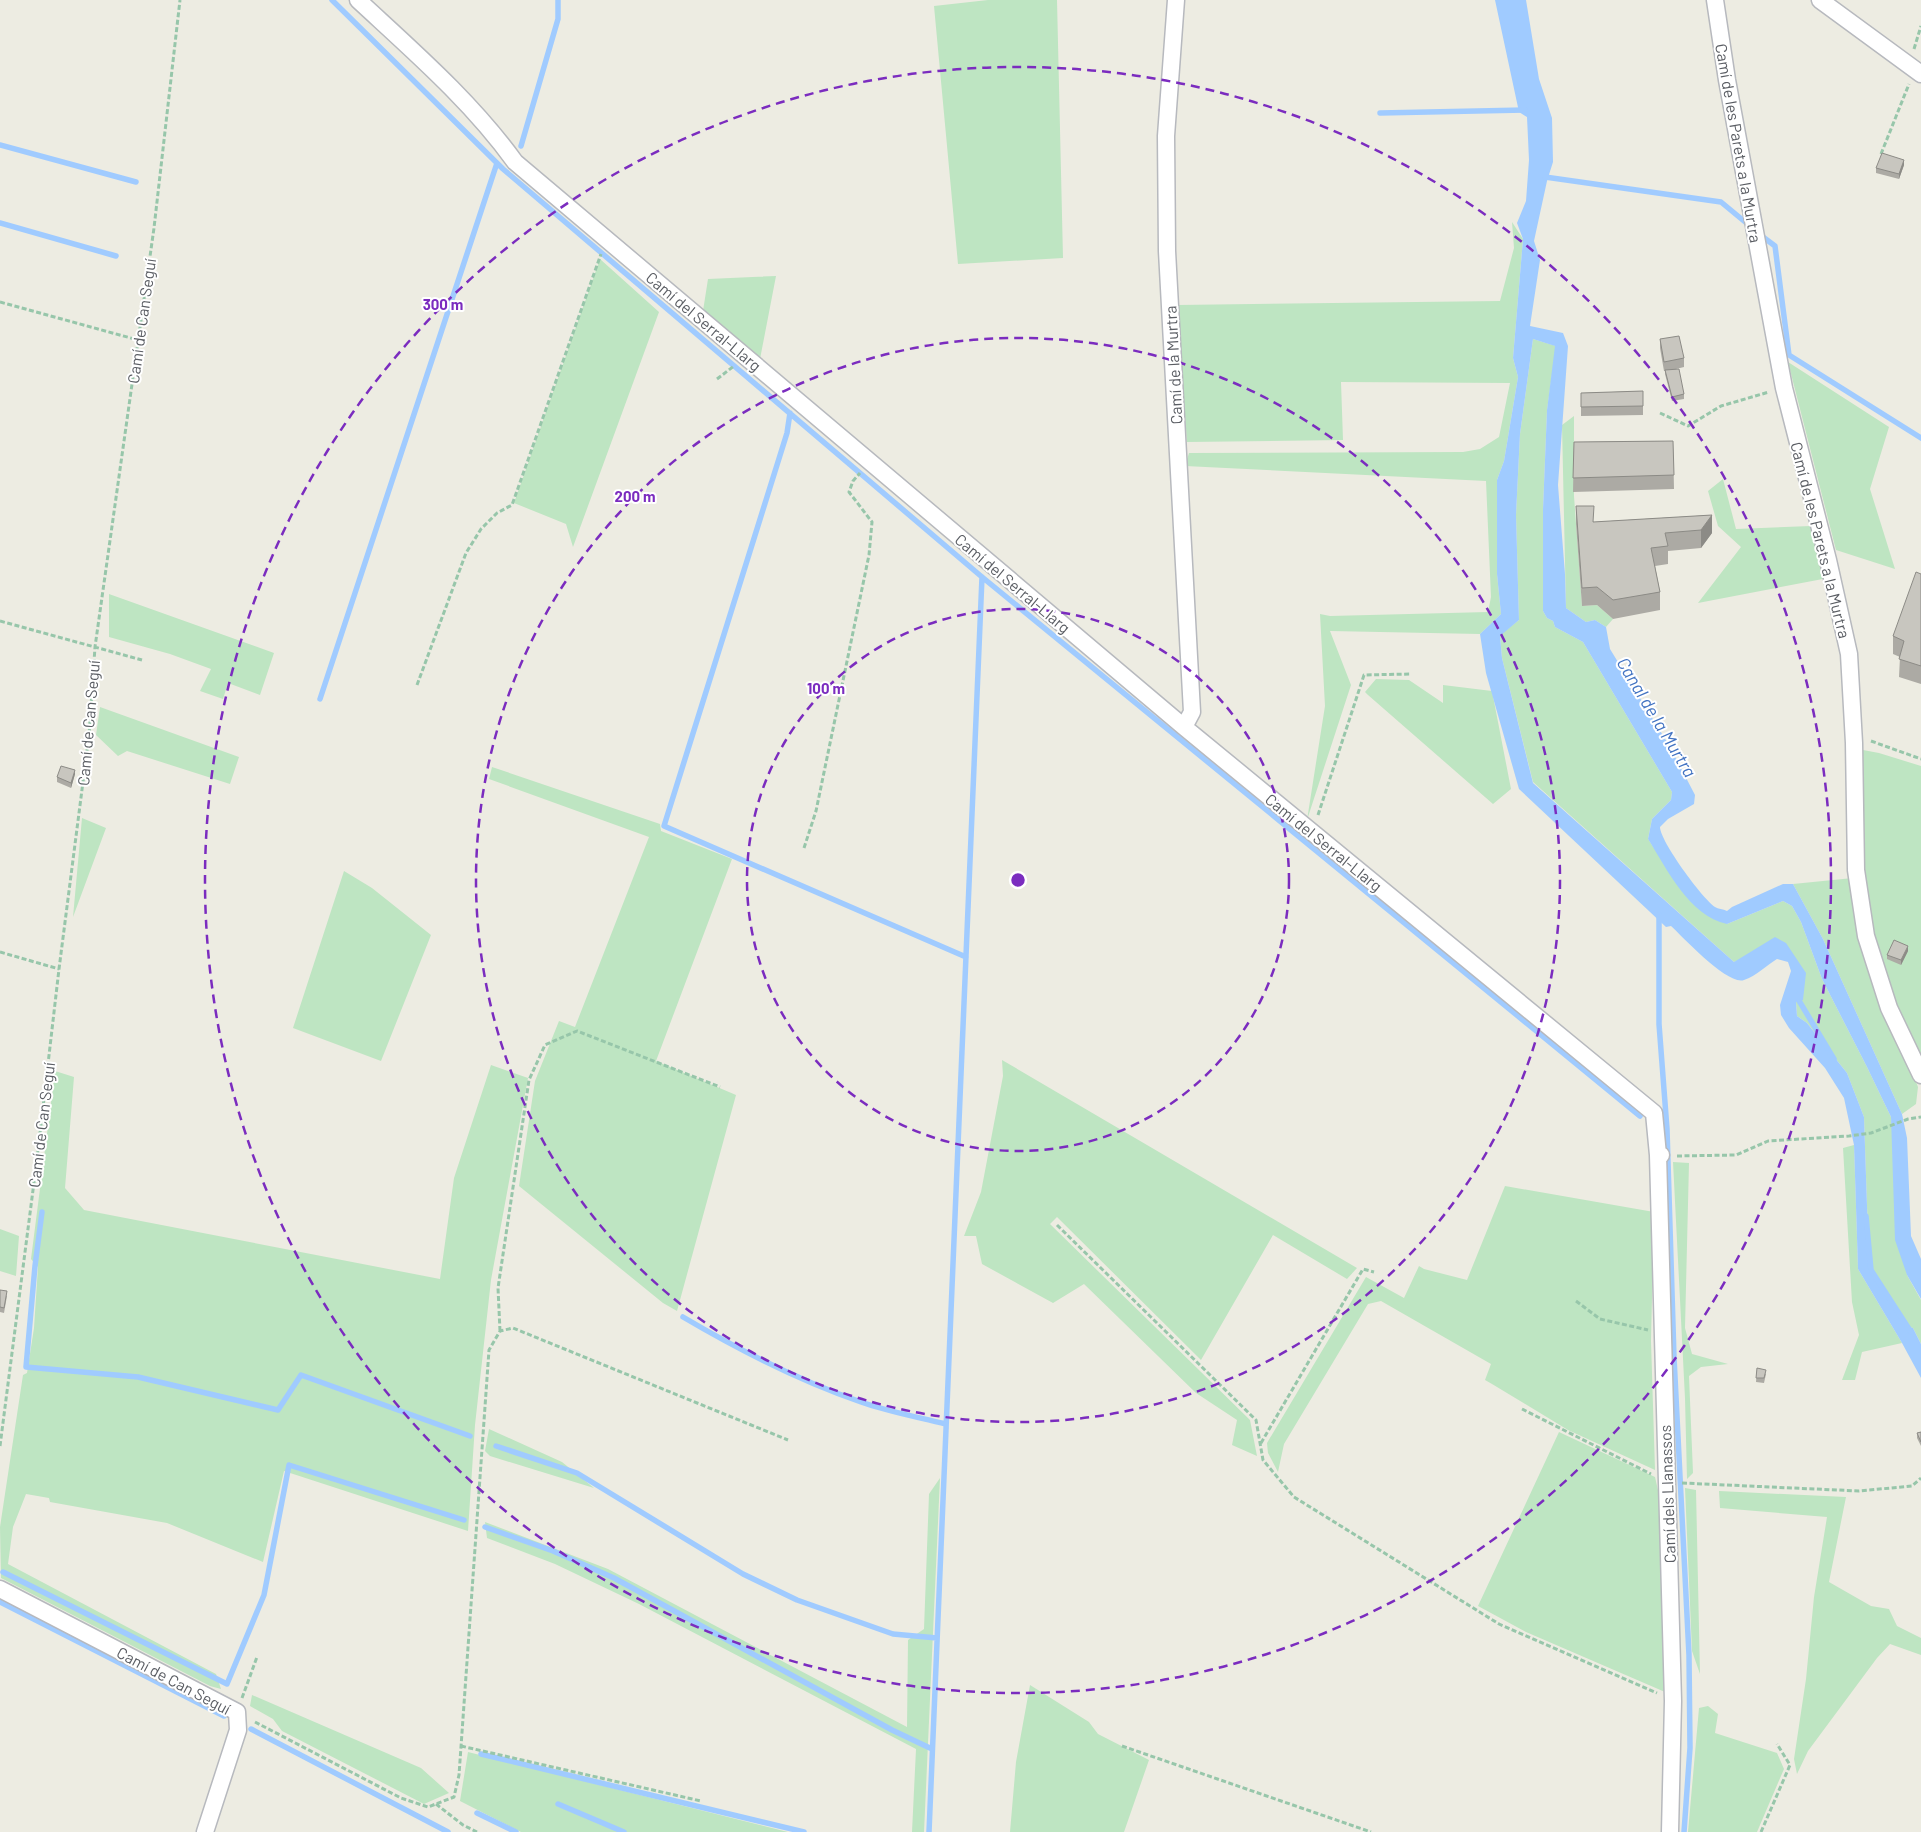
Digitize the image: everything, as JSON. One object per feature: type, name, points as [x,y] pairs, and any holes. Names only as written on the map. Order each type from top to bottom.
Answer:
[{"type":"street","name":"Camí del Serral-Llarg","points":[[358,0],[446,82],[503,145],[515,162],[1184,727],[1654,1113],[1660,1155]]},
{"type":"street","name":"Camí de la Murtra","points":[[1176,0],[1166,136],[1168,261],[1192,712],[1184,727]]},
{"type":"street","name":"Camí de les Parets a la Murtra","points":[[1714,0],[1784,388],[1828,560],[1849,654],[1854,734],[1856,870],[1866,936],[1889,1008],[1921,1075]]},
{"type":"street","points":[[1820,0],[1915,70]]},
{"type":"street","name":"Camí dels Llanassos","points":[[1660,1155],[1673,1701],[1670,1832]]},
{"type":"street","name":"Camí de Can Seguí","points":[[0,1589],[237,1712],[238,1730],[204,1832]]},
{"type":"path","name":"Camí de Can Seguí","points":[[0,1446],[89,735],[95,646],[154,228],[180,0]]},
{"type":"path","points":[[1882,154],[1915,70],[1921,26]]},
{"type":"path","points":[[417,685],[466,553],[481,529],[497,513],[512,505],[598,258]]},
{"type":"path","points":[[0,302],[138,340]]},
{"type":"path","points":[[716,379],[728,370]]},
{"type":"path","points":[[1660,413],[1688,426],[1721,406],[1784,388]]},
{"type":"path","points":[[804,848],[816,811],[869,555],[872,522],[849,492],[855,478]]},
{"type":"path","points":[[0,621],[142,660]]},
{"type":"path","points":[[1312,832],[1364,675],[1410,674]]},
{"type":"path","points":[[1854,734],[1921,759]]},
{"type":"path","points":[[0,952],[59,969]]},
{"type":"path","points":[[257,1657],[237,1712],[401,1798],[428,1807],[454,1797],[459,1775],[489,1350],[500,1331],[498,1288],[529,1080],[544,1045],[577,1031],[720,1087]]},
{"type":"path","points":[[1678,1156],[1736,1154],[1768,1141],[1871,1133],[1908,1119],[1921,1117]]},
{"type":"path","points":[[1057,1225],[1256,1420],[1263,1460],[1294,1497],[1499,1624],[1640,1684],[1673,1701]]},
{"type":"path","points":[[1260,1443],[1364,1269],[1374,1272]]},
{"type":"path","points":[[1576,1301],[1600,1319],[1663,1334]]},
{"type":"path","points":[[500,1331],[513,1328],[788,1440]]},
{"type":"path","points":[[1522,1409],[1667,1482]]},
{"type":"path","points":[[1687,1483],[1859,1491],[1912,1486],[1921,1478]]},
{"type":"path","points":[[1761,1832],[1790,1765],[1777,1744]]},
{"type":"path","points":[[461,1746],[701,1800]]},
{"type":"path","points":[[1122,1746],[1372,1832]]},
{"type":"path","points":[[436,1804],[463,1825],[477,1832]]},
{"type":"green space","points":[[988,0],[1057,0],[1063,258],[958,264],[934,6]]},
{"type":"green space","points":[[1512,222],[1523,239],[1513,358],[1518,377],[1504,461],[1497,480],[1497,574],[1501,614],[1480,634],[1330,631],[1351,685],[1307,820],[1325,706],[1320,614],[1330,616],[1488,612],[1491,597],[1486,481],[1185,466],[1189,453],[1463,452],[1480,449],[1499,437],[1510,383],[1341,382],[1343,440],[1187,442],[1177,305],[1500,301],[1514,248]]},
{"type":"green space","points":[[600,259],[659,312],[573,547],[566,524],[514,503]]},
{"type":"green space","points":[[776,276],[760,359],[703,311],[708,279]]},
{"type":"green space","points":[[1533,339],[1556,346],[1547,410],[1543,509],[1543,611],[1547,618],[1553,621],[1555,627],[1583,642],[1672,792],[1671,800],[1652,819],[1648,839],[1660,857],[1727,924],[1783,901],[1792,906],[1801,922],[1822,979],[1891,1117],[1907,1275],[1921,1300],[1921,1344],[1913,1328],[1905,1326],[1869,1264],[1864,1117],[1847,1073],[1807,1023],[1797,1016],[1796,1002],[1803,999],[1786,944],[1734,962],[1533,782],[1502,658],[1500,635],[1519,620],[1516,515],[1520,434]]},
{"type":"green space","points":[[1788,362],[1889,427],[1870,489],[1895,569],[1836,550]]},
{"type":"green space","points":[[1574,416],[1574,496],[1582,606],[1597,605],[1613,619],[1606,627],[1595,620],[1586,622],[1566,608],[1562,425]]},
{"type":"green space","points":[[1723,479],[1736,529],[1811,526],[1828,578],[1698,603],[1741,547],[1718,526],[1708,491]]},
{"type":"green space","points":[[109,594],[274,653],[260,695],[228,683],[223,699],[200,691],[211,669],[170,654],[109,637]]},
{"type":"green space","points":[[1376,679],[1409,680],[1443,703],[1443,685],[1492,691],[1511,789],[1493,804],[1365,692]]},
{"type":"green space","points":[[100,707],[239,757],[230,784],[127,751],[118,756],[96,735]]},
{"type":"green space","points":[[1863,750],[1921,766],[1921,1063],[1882,972],[1866,902],[1859,766]]},
{"type":"green space","points":[[492,767],[660,824],[661,831],[732,859],[656,1061],[736,1095],[677,1311],[663,1303],[519,1186],[535,1081],[559,1021],[575,1027],[649,837],[489,779]]},
{"type":"green space","points":[[82,818],[106,828],[73,917]]},
{"type":"green space","points":[[344,871],[372,888],[431,935],[381,1061],[293,1028]]},
{"type":"green space","points":[[1853,878],[1869,962],[1918,1087],[1916,1104],[1902,1114],[1823,939],[1793,884]]},
{"type":"green space","points":[[1002,1060],[1357,1268],[1347,1279],[1273,1235],[1201,1360],[1057,1217],[1050,1224],[1250,1420],[1257,1456],[1232,1445],[1237,1420],[1196,1393],[1084,1284],[1053,1303],[982,1264],[976,1236],[964,1236],[981,1192],[1003,1076]]},
{"type":"green space","points":[[491,1065],[528,1078],[491,1280],[475,1425],[468,1531],[284,1471],[263,1562],[167,1523],[50,1502],[49,1498],[26,1494],[13,1527],[8,1564],[216,1674],[221,1689],[210,1686],[1,1578],[0,1527],[23,1375],[27,1373],[34,1328],[38,1267],[31,1259],[55,1071],[74,1077],[65,1188],[84,1210],[440,1279],[454,1178]]},
{"type":"green space","points":[[1854,1145],[1858,1269],[1902,1343],[1862,1352],[1855,1380],[1842,1380],[1859,1335],[1852,1302],[1843,1148]]},
{"type":"green space","points":[[1673,1162],[1689,1163],[1685,1328],[1692,1354],[1728,1364],[1701,1367],[1689,1376],[1693,1473],[1687,1479],[1685,1398]]},
{"type":"green space","points":[[1505,1186],[1654,1212],[1651,1341],[1655,1470],[1568,1430],[1485,1380],[1491,1364],[1381,1301],[1368,1304],[1284,1444],[1278,1472],[1268,1453],[1267,1443],[1366,1277],[1404,1298],[1419,1266],[1467,1280]]},
{"type":"green space","points":[[0,1229],[19,1236],[16,1276],[0,1271]]},
{"type":"green space","points":[[489,1429],[562,1462],[594,1488],[490,1456],[485,1451]]},
{"type":"green space","points":[[1559,1432],[1655,1477],[1662,1508],[1665,1692],[1526,1632],[1478,1606]]},
{"type":"green space","points":[[940,1478],[924,1832],[912,1832],[916,1749],[639,1604],[555,1564],[487,1538],[485,1522],[608,1569],[907,1727],[908,1640],[924,1629],[929,1494]]},
{"type":"green space","points":[[1685,1488],[1696,1490],[1700,1674],[1692,1651]]},
{"type":"green space","points":[[1719,1491],[1846,1497],[1829,1582],[1871,1606],[1889,1609],[1897,1626],[1921,1638],[1921,1655],[1890,1644],[1877,1658],[1808,1751],[1797,1774],[1794,1759],[1806,1679],[1814,1597],[1827,1517],[1720,1508]]},
{"type":"green space","points":[[1030,1685],[1089,1722],[1098,1734],[1149,1760],[1124,1832],[1010,1832],[1016,1762]]},
{"type":"green space","points":[[252,1695],[421,1768],[449,1793],[424,1804],[282,1731],[273,1719],[250,1706]]},
{"type":"green space","points":[[1708,1706],[1718,1714],[1715,1733],[1777,1753],[1784,1769],[1757,1832],[1688,1832],[1699,1708]]},
{"type":"green space","points":[[468,1752],[788,1832],[521,1832],[460,1801]]},
{"type":"water","points":[[1495,0],[1526,0],[1539,79],[1552,118],[1553,162],[1534,241],[1540,260],[1530,326],[1563,333],[1568,346],[1558,485],[1566,608],[1586,622],[1595,620],[1606,627],[1610,649],[1670,747],[1695,795],[1694,804],[1668,819],[1660,827],[1674,856],[1692,881],[1709,902],[1715,907],[1727,911],[1783,884],[1793,884],[1823,939],[1902,1114],[1907,1138],[1911,1236],[1921,1259],[1921,1299],[1907,1275],[1895,1240],[1891,1117],[1822,979],[1801,922],[1792,906],[1783,901],[1727,924],[1701,912],[1680,890],[1648,839],[1652,819],[1671,800],[1672,792],[1583,642],[1555,627],[1553,621],[1547,618],[1543,611],[1543,509],[1547,410],[1555,346],[1533,339],[1520,434],[1516,515],[1519,620],[1500,636],[1502,658],[1533,783],[1734,962],[1775,937],[1786,943],[1806,973],[1803,1000],[1796,1002],[1797,1016],[1807,1023],[1847,1073],[1864,1117],[1869,1264],[1905,1326],[1913,1328],[1921,1344],[1921,1378],[1858,1269],[1854,1145],[1844,1098],[1825,1068],[1789,1028],[1781,1015],[1780,1005],[1791,971],[1788,962],[1777,959],[1744,980],[1737,980],[1728,976],[1706,959],[1671,926],[1666,927],[1519,789],[1486,673],[1480,634],[1501,614],[1497,574],[1497,480],[1504,461],[1518,377],[1513,358],[1523,239],[1517,223],[1526,201],[1529,160],[1527,117],[1519,112]]},
{"type":"building","points":[[1882,153],[1904,160],[1899,174],[1876,168]]},
{"type":"building","points":[[1679,336],[1684,358],[1664,362],[1660,339]]},
{"type":"building","points":[[1679,369],[1684,394],[1672,397],[1665,370]]},
{"type":"building","points":[[1643,391],[1643,406],[1581,407],[1581,393]]},
{"type":"building","points":[[1673,441],[1674,475],[1573,478],[1574,442]]},
{"type":"building","points":[[1576,506],[1594,506],[1593,522],[1712,515],[1701,530],[1665,533],[1668,546],[1651,548],[1660,592],[1613,600],[1597,587],[1582,588]]},
{"type":"building","points":[[1916,572],[1921,574],[1921,666],[1899,659],[1904,641],[1893,636]]},
{"type":"building","points":[[61,766],[75,770],[71,783],[57,777]]},
{"type":"building","points":[[1894,940],[1908,946],[1901,960],[1887,955]]},
{"type":"building","points":[[0,1290],[7,1291],[4,1308],[0,1307]]},
{"type":"building","points":[[1757,1368],[1766,1370],[1764,1378],[1756,1378]]},
{"type":"building","points":[[1921,1432],[1921,1442],[1917,1433]]},
{"type":"waterway","points":[[332,0],[503,169],[982,577],[1640,1116]]},
{"type":"waterway","points":[[521,146],[558,19],[558,0]]},
{"type":"waterway","points":[[1380,113],[1525,110]]},
{"type":"waterway","points":[[0,145],[136,182]]},
{"type":"waterway","points":[[320,699],[497,163]]},
{"type":"waterway","points":[[1545,174],[1545,177],[1721,202],[1750,226]]},
{"type":"waterway","points":[[0,223],[116,256]]},
{"type":"waterway","points":[[1759,234],[1775,246],[1789,355],[1921,438]]},
{"type":"waterway","points":[[790,413],[787,433],[664,826],[966,957]]},
{"type":"waterway","points":[[929,1832],[982,577]]},
{"type":"waterway","points":[[1659,915],[1659,1024],[1667,1129],[1674,1357],[1689,1655],[1690,1748],[1684,1832]]},
{"type":"waterway","points":[[1799,994],[1798,999],[1834,1059]]},
{"type":"waterway","points":[[42,1212],[26,1367],[138,1377],[278,1410],[301,1375],[470,1436]]},
{"type":"waterway","points":[[1866,1216],[1871,1270],[1911,1332]]},
{"type":"waterway","points":[[683,1317],[748,1353],[838,1394],[893,1412],[946,1424]]},
{"type":"waterway","points":[[496,1446],[577,1473],[743,1574],[797,1600],[893,1634],[937,1638]]},
{"type":"waterway","points":[[3,1572],[227,1684],[264,1595],[289,1465],[464,1520]]},
{"type":"waterway","points":[[485,1527],[553,1551],[614,1578],[892,1730],[932,1749]]},
{"type":"waterway","points":[[0,1602],[224,1716]]},
{"type":"waterway","points":[[251,1729],[448,1832]]},
{"type":"waterway","points":[[481,1754],[804,1832]]},
{"type":"waterway","points":[[558,1804],[624,1832]]},
{"type":"waterway","points":[[477,1813],[516,1832]]},
{"type":"water label","name":"Canal de la Murtra","points":[[1657,717]]}]
